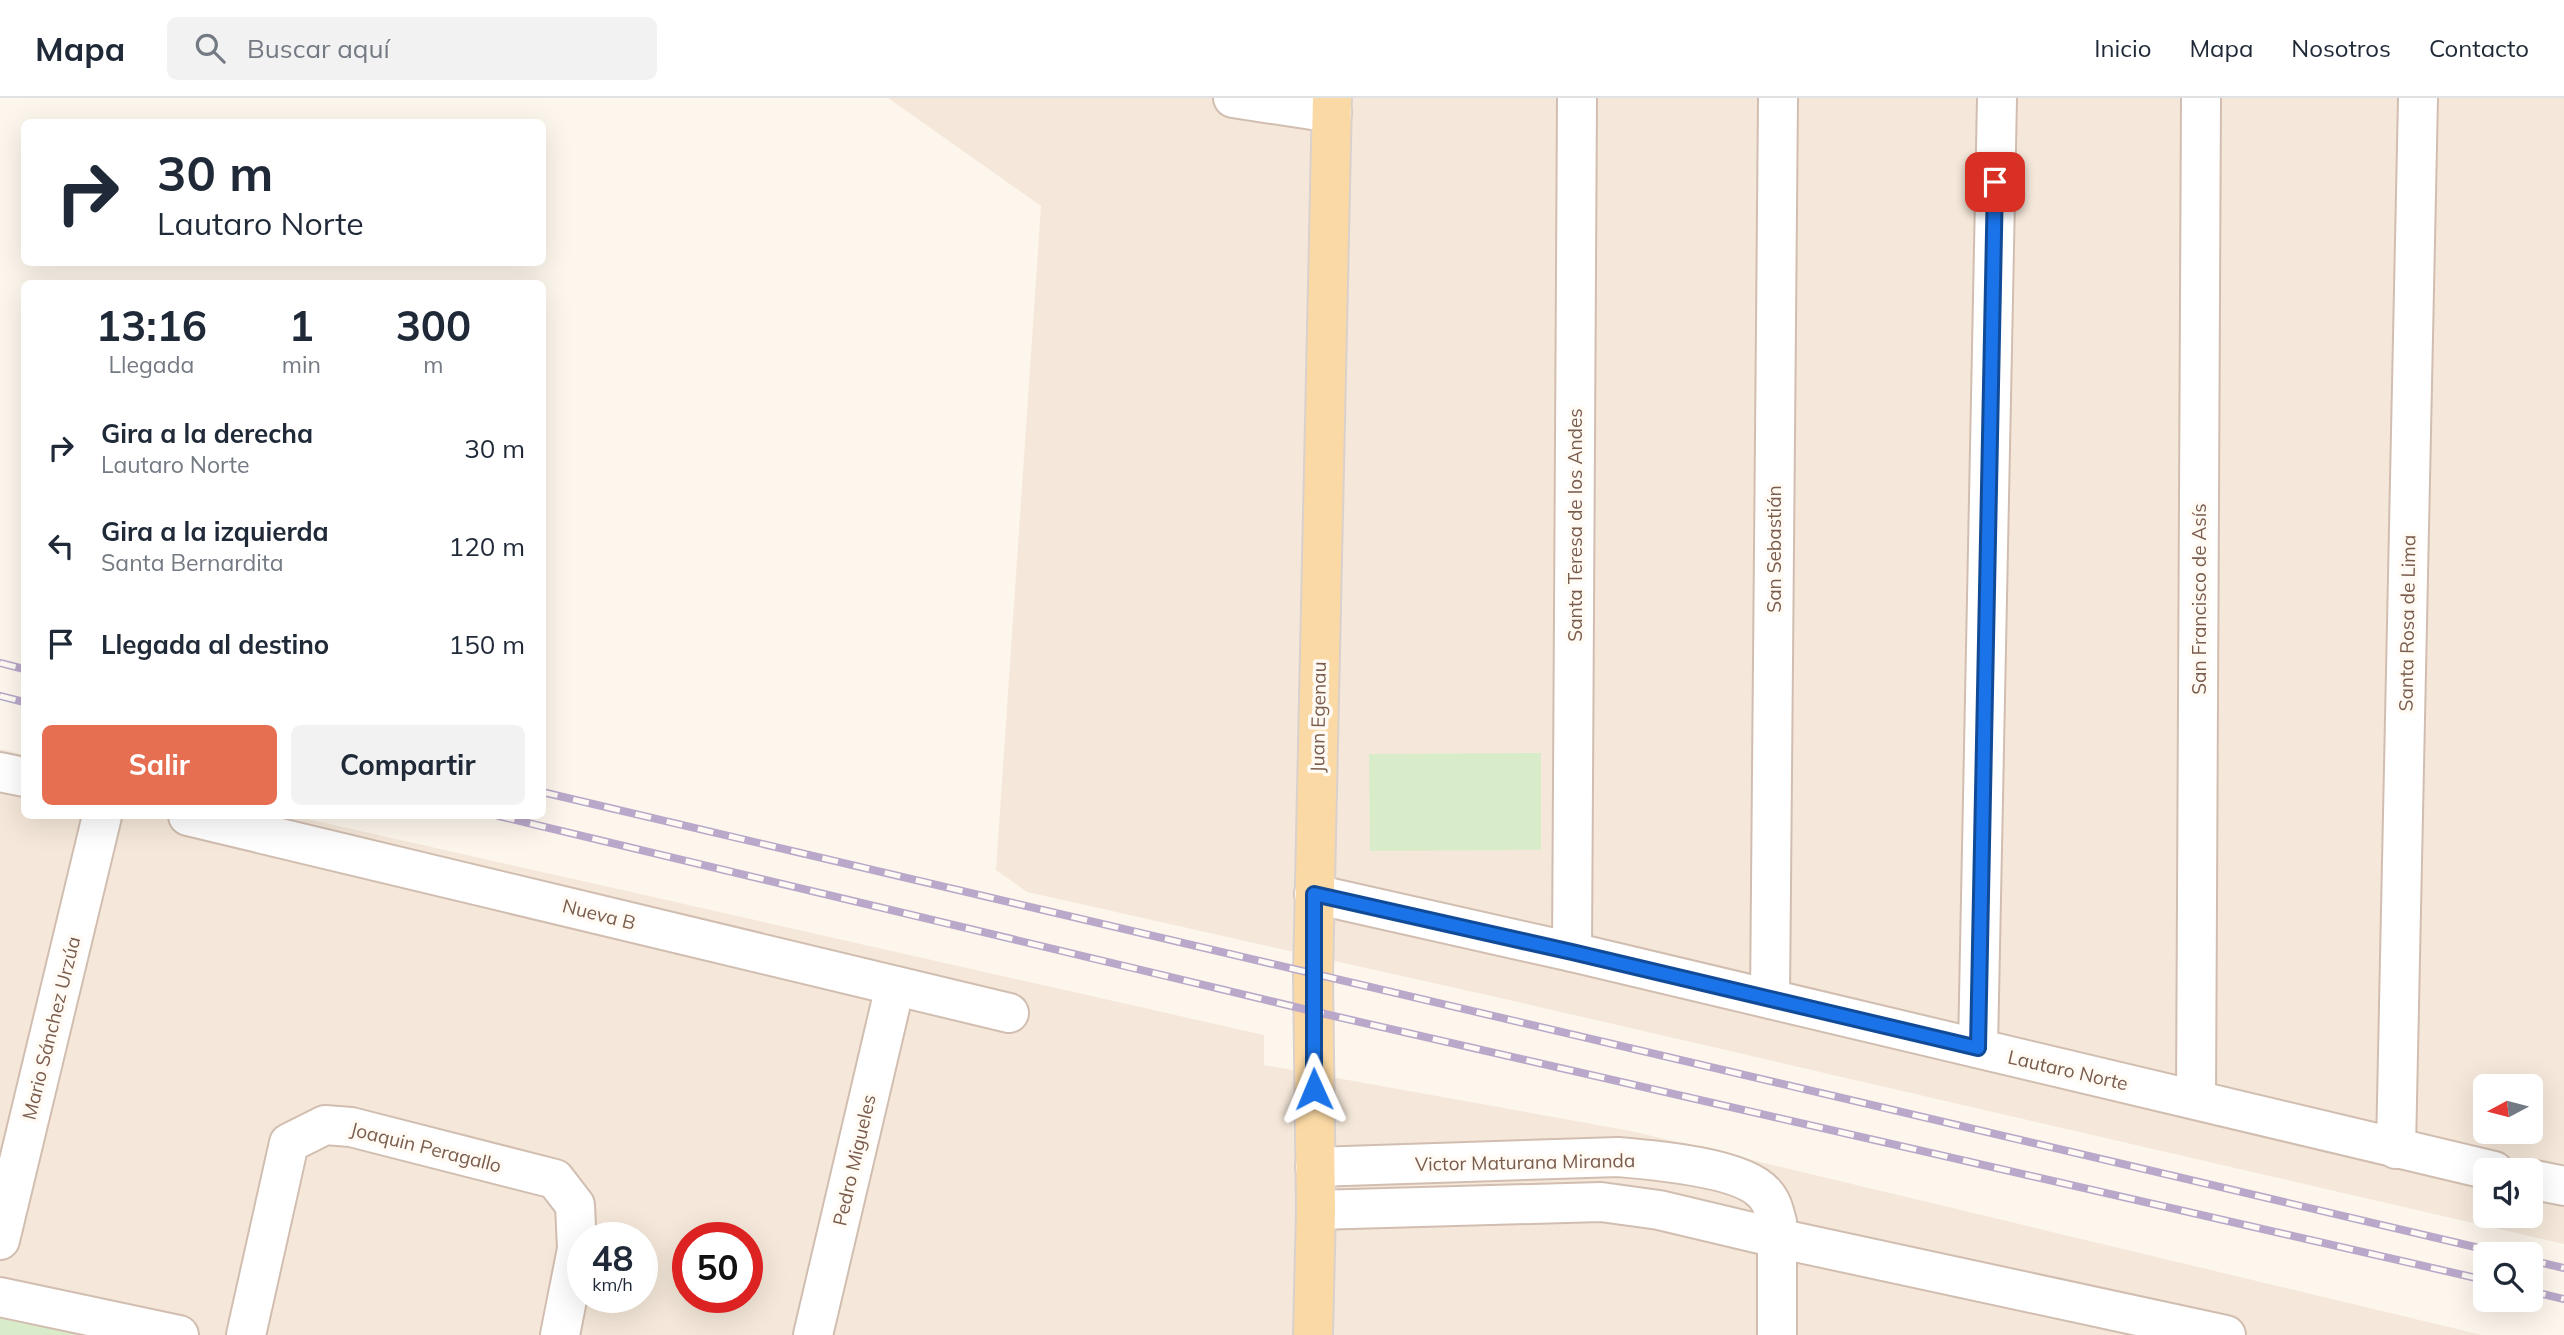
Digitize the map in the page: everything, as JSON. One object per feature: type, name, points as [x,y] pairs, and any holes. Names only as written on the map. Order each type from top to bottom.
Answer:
[{"type":"main road","name":"Juan Egenau","points":[[1313,1335],[1316,1210],[1312,1011],[1332,106]]},
{"type":"street","points":[[1233,98],[1332,106]]},
{"type":"street","name":"Santa Teresa de los Andes","points":[[1572,952],[1577,98]]},
{"type":"street","name":"San Sebastián","points":[[1770,999],[1778,98]]},
{"type":"street","points":[[1978,1048],[1997,98]]},
{"type":"street","name":"San Francisco de Asís","points":[[2196,1100],[2201,98]]},
{"type":"street","name":"Santa Rosa de Lima","points":[[2396,1149],[2418,98]]},
{"type":"street","points":[[0,772],[21,777]]},
{"type":"street","name":"Mario Sánchez Urzúa","points":[[0,1240],[101,819]]},
{"type":"street","name":"Nueva B","points":[[200,819],[1009,1013]]},
{"type":"street","name":"Lautaro Norte","points":[[1314,894],[1572,952],[2473,1166]]},
{"type":"street","name":"Pedro Migueles","points":[[813,1335],[895,986]]},
{"type":"street","name":"Joaquin Peragallo","points":[[246,1335],[289,1143],[325,1125],[351,1126],[555,1179],[575,1205],[577,1249],[560,1335]]},
{"type":"street","name":"Victor Maturana Miranda","points":[[1315,1167],[1618,1157],[1661,1161],[1740,1177],[1765,1194],[1773,1206],[1777,1222],[1777,1335]]},
{"type":"street","points":[[2543,1182],[2564,1186]]},
{"type":"street","points":[[1316,1210],[1601,1202],[1659,1210],[2226,1335]]},
{"type":"street","points":[[0,1297],[179,1335]]},
{"type":"shaded area","points":[[888,98],[2564,98],[2564,1244],[2495,1228],[2543,1228],[2543,1158],[2473,1158],[2473,1223],[1518,1002],[1027,892],[996,870],[1041,206]]},
{"type":"shaded area","points":[[0,749],[21,754],[21,819],[307,819],[1264,1035],[1264,1065],[1631,1131],[2482,1335],[0,1335]]},
{"type":"green space","points":[[1541,753],[1541,850],[1370,851],[1369,754]]},
{"type":"green space","points":[[0,1309],[120,1335],[0,1335]]},
{"type":"railway","points":[[0,663],[21,668]]},
{"type":"railway","points":[[0,696],[21,701]]},
{"type":"railway","points":[[546,793],[2473,1247]]},
{"type":"railway","points":[[512,819],[1312,1011],[2473,1277]]},
{"type":"railway","points":[[2543,1263],[2564,1268]]},
{"type":"railway","points":[[2543,1294],[2564,1299]]},
{"type":"route","points":[[1314,1089],[1314,894],[1978,1048],[1995,182]]}]
